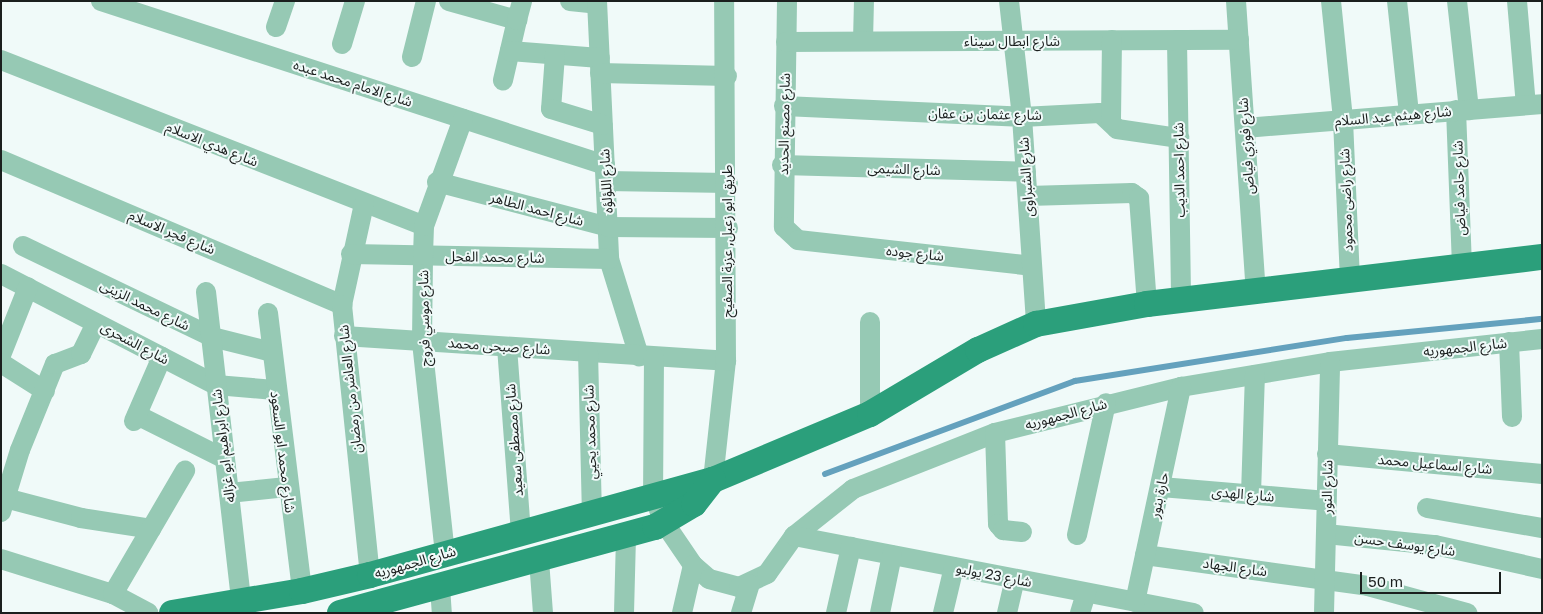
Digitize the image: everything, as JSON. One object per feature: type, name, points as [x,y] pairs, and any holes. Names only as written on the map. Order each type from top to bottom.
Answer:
[{"type":"main road","name":"شارع الجمهوريه","points":[[172,613],[302,591],[370,575],[653,495],[713,480],[870,414],[978,350],[1036,324],[1147,304],[1542,257]]},
{"type":"main road","name":"شارع الجمهوريه","points":[[340,613],[366,610],[440,587],[665,524],[694,504],[713,480]]},
{"type":"street","name":"شارع الامام محمد عبده","points":[[101,1],[463,119],[605,173],[728,183]]},
{"type":"street","points":[[276,27],[285,1]]},
{"type":"street","points":[[342,44],[355,1]]},
{"type":"street","points":[[412,57],[426,1]]},
{"type":"street","points":[[449,1],[520,11],[503,80]]},
{"type":"street","points":[[570,1],[597,2]]},
{"type":"street","name":"طريق ابو زعبل, عزبة الصفيح","points":[[713,480],[726,361],[728,183],[724,1]]},
{"type":"street","name":"شارع مصنع الحديد","points":[[787,1],[782,220],[798,240]]},
{"type":"street","points":[[863,41],[864,1]]},
{"type":"street","name":"شارع فوزي فياض","points":[[1236,1],[1256,291]]},
{"type":"street","name":"شارع راضى محمود","points":[[1331,1],[1343,120],[1350,280]]},
{"type":"street","points":[[1397,1],[1408,114]]},
{"type":"street","name":"شارع حامد فياض","points":[[1457,1],[1462,110],[1462,266]]},
{"type":"street","points":[[1517,1],[1534,104]]},
{"type":"street","name":"شارع اللؤلؤه","points":[[597,2],[609,259],[647,356]]},
{"type":"street","name":"شارع الشبراوى","points":[[1014,2],[1011,41],[1022,117],[1036,324]]},
{"type":"street","points":[[1111,120],[1112,40]]},
{"type":"street","name":"شارع احمد الديب","points":[[1177,40],[1181,300]]},
{"type":"street","name":"شارع ابطال سيناء","points":[[786,42],[1239,40]]},
{"type":"street","points":[[510,51],[555,55],[600,66],[727,76]]},
{"type":"street","points":[[555,55],[551,109],[603,124]]},
{"type":"street","name":"شارع هدي الاسلام","points":[[1,60],[424,226]]},
{"type":"street","name":"شارع هيثم عبد السلام","points":[[1245,128],[1534,104]]},
{"type":"street","name":"شارع عثمان بن عفان","points":[[784,106],[1022,117],[1100,113],[1111,120],[1120,130],[1179,138]]},
{"type":"street","name":"شارع موسي فروج","points":[[445,554],[422,341],[424,226],[438,182],[463,119]]},
{"type":"street","name":"شارع فجر الاسلام","points":[[1,160],[342,305]]},
{"type":"street","name":"شارع الشيمى","points":[[782,165],[1026,172]]},
{"type":"street","name":"شارع احمد الطاهر","points":[[438,182],[608,227],[728,228]]},
{"type":"street","points":[[1028,196],[1132,193],[1140,198],[1147,304]]},
{"type":"street","name":"شارع العاشر من رمضان","points":[[364,204],[351,254],[342,305],[370,575]]},
{"type":"street","name":"شارع جوده","points":[[798,240],[1032,266]]},
{"type":"street","name":"شارع محمد الزينى","points":[[23,246],[212,337],[272,352]]},
{"type":"street","name":"شارع محمد الفحل","points":[[351,254],[609,259]]},
{"type":"street","name":"شارع الشحرى","points":[[1,274],[216,385],[275,390]]},
{"type":"street","points":[[1,355],[28,288]]},
{"type":"street","name":"شارع ابراهيم ابو غزاله","points":[[206,292],[241,601]]},
{"type":"street","name":"شارع محمد ابو السعود","points":[[268,313],[275,390],[302,591]]},
{"type":"street","points":[[870,322],[870,414]]},
{"type":"street","points":[[96,323],[81,354],[55,364],[3,505],[151,528]]},
{"type":"street","name":"شارع صبحى محمد","points":[[344,336],[726,361]]},
{"type":"street","name":"شارع الجمهوريه","points":[[750,584],[767,574],[794,536],[853,488],[994,434],[1106,404],[1181,387],[1330,362],[1542,339]]},
{"type":"street","points":[[1510,342],[1512,417]]},
{"type":"street","name":"شارع مصطفى سعيد","points":[[507,347],[521,533]]},
{"type":"street","name":"شارع محمد يحيي","points":[[588,352],[592,513]]},
{"type":"street","points":[[647,356],[653,495],[665,524],[693,564],[724,586],[750,584],[741,613]]},
{"type":"street","points":[[162,357],[135,418],[225,459]]},
{"type":"street","name":"شارع النور","points":[[1324,613],[1330,362]]},
{"type":"street","points":[[1,363],[45,391]]},
{"type":"street","points":[[1250,494],[1255,375]]},
{"type":"street","name":"حارة بنور","points":[[1130,605],[1146,554],[1181,387]]},
{"type":"street","points":[[1077,535],[1106,404]]},
{"type":"street","points":[[994,434],[998,524],[1004,530],[1022,532]]},
{"type":"street","name":"شارع اسماعيل محمد","points":[[1327,454],[1542,474]]},
{"type":"street","points":[[113,594],[185,471]]},
{"type":"street","points":[[229,493],[287,487]]},
{"type":"street","name":"شارع الهدى","points":[[1161,487],[1326,501]]},
{"type":"street","points":[[1427,508],[1542,528]]},
{"type":"street","name":"شارع يوسف حسن","points":[[1326,534],[1435,545],[1542,570]]},
{"type":"street","points":[[624,613],[626,536]]},
{"type":"street","name":"شارع 23 يوليو","points":[[794,536],[1086,593],[1130,605],[1194,613]]},
{"type":"street","points":[[836,613],[851,547]]},
{"type":"street","name":"شارع الجهاد","points":[[1146,554],[1368,586],[1467,613]]},
{"type":"street","points":[[880,613],[892,555]]},
{"type":"street","points":[[1,559],[113,594],[148,613]]},
{"type":"street","points":[[539,560],[543,613]]},
{"type":"street","points":[[682,613],[693,564]]},
{"type":"street","points":[[943,613],[954,567]]},
{"type":"street","points":[[1008,613],[1015,579]]},
{"type":"street","points":[[440,587],[442,613]]},
{"type":"street","points":[[1080,613],[1086,593]]},
{"type":"waterway","points":[[825,474],[1075,381],[1347,338],[1542,319]]}]
